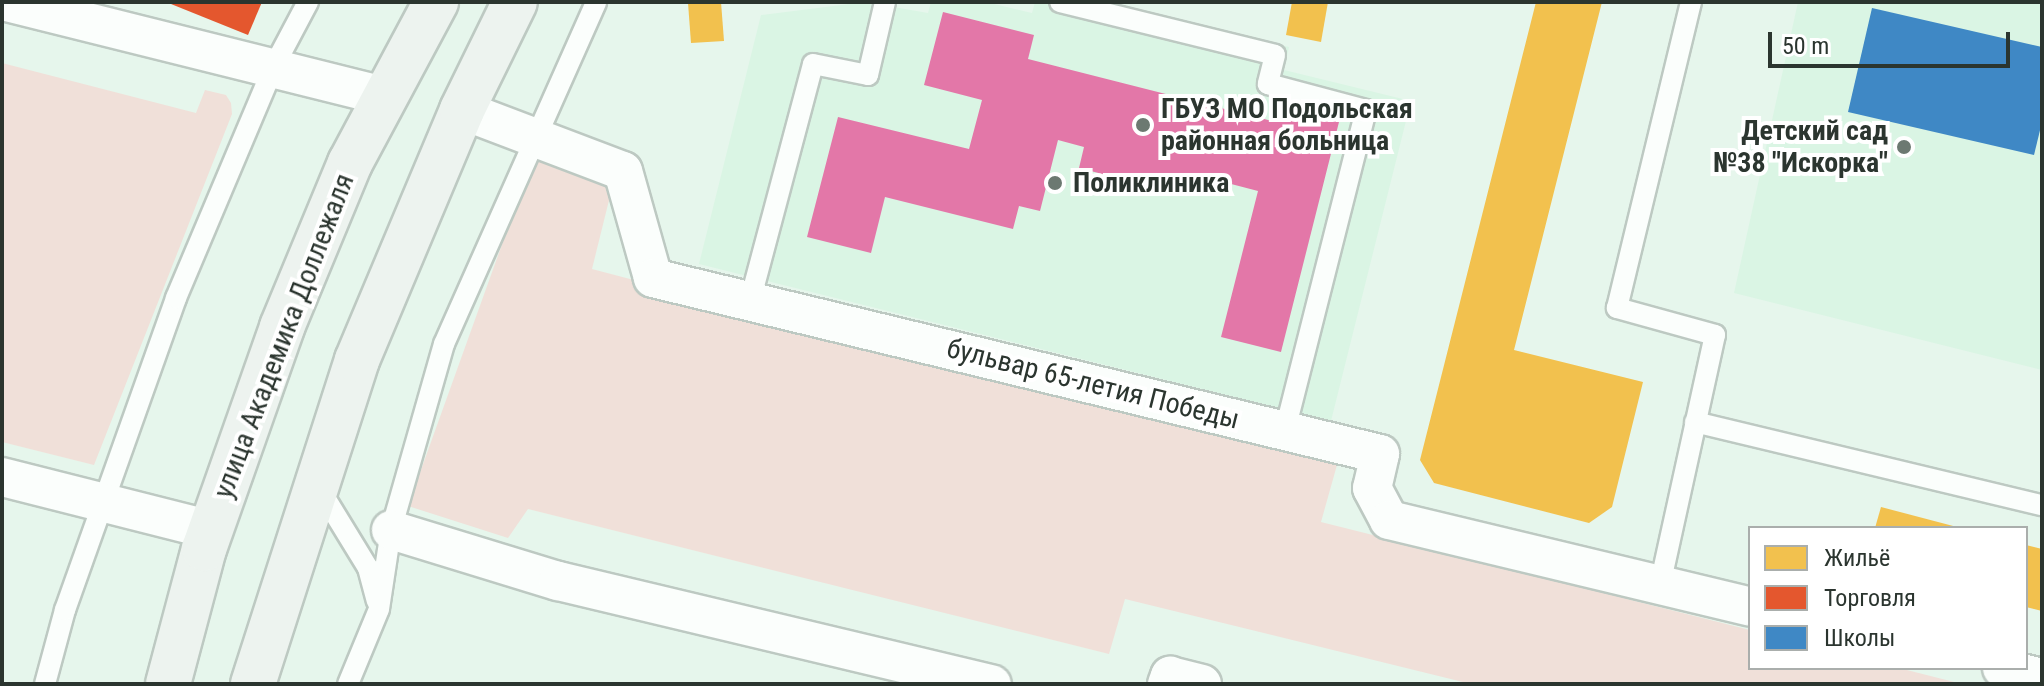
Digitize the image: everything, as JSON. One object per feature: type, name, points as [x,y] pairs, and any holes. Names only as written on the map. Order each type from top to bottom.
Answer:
[{"type":"main road","name":"улица Академика Доллежаля","points":[[178,676],[211,530],[282,327],[350,163],[436,2]]},
{"type":"main road","points":[[253,684],[357,360],[462,110],[515,2]]},
{"type":"street","points":[[7,2],[384,96]]},
{"type":"street","name":"бульвар 65-летия Победы","points":[[462,110],[535,134],[623,171],[653,278],[1380,454],[1372,488],[1389,520],[1748,607]]},
{"type":"street","points":[[2,477],[211,530]]},
{"type":"street","points":[[391,530],[558,581],[992,684]]},
{"type":"street","points":[[2010,670],[2042,678]]},
{"type":"street","points":[[1167,684],[1170,676],[1202,684]]},
{"type":"lane","points":[[45,684],[103,502],[176,298],[273,68],[308,2]]},
{"type":"lane","points":[[345,683],[379,609],[391,530],[444,344],[596,2]]},
{"type":"lane","points":[[750,301],[813,64],[868,75],[885,2]]},
{"type":"lane","points":[[1060,2],[1275,55],[1268,84],[1366,110],[1285,431]]},
{"type":"lane","points":[[1660,585],[1715,335],[1617,308],[1691,2]]},
{"type":"lane","points":[[1695,422],[2042,505]]},
{"type":"lane","points":[[317,483],[368,568],[379,609]]},
{"type":"shaded area","name":"Поликлиника","points":[[865,2],[928,13],[931,2],[986,2],[1032,13],[1035,2],[1108,2],[1289,47],[1284,70],[1411,101],[1331,421],[699,264],[761,15]]},
{"type":"shaded area","name":"Детский сад №38 \"Искорка\"","points":[[1798,2],[2042,2],[2042,370],[1734,293]]},
{"type":"shaded area","points":[[2,63],[196,113],[205,90],[226,95],[231,103],[232,114],[94,465],[2,442]]},
{"type":"shaded area","points":[[537,147],[617,168],[592,269],[1337,465],[1321,522],[1748,629],[1748,670],[1907,670],[1962,684],[1471,684],[1125,599],[1109,654],[528,509],[508,538],[408,506]]},
{"type":"building: Жильё","points":[[721,2],[724,41],[691,43],[688,3]]},
{"type":"building: Жильё","points":[[1292,2],[1328,2],[1321,42],[1286,35]]},
{"type":"building: Жильё","points":[[1536,2],[1602,2],[1514,350],[1643,382],[1612,507],[1589,523],[1434,483],[1420,460]]},
{"type":"building: Жильё","points":[[1881,507],[1953,526],[1876,526]]},
{"type":"building: Жильё","points":[[2028,546],[2042,549],[2042,611],[2028,608]]},
{"type":"building: Торговля","points":[[166,2],[262,2],[248,35]]},
{"type":"building: Школы","points":[[1872,8],[2042,47],[2042,122],[2034,155],[1848,112]]},
{"type":"building: Медицина","points":[[943,12],[1034,35],[1028,59],[1276,122],[1281,103],[1340,118],[1281,352],[1221,337],[1258,191],[1189,173],[1184,195],[1079,168],[1084,147],[1058,140],[1040,211],[1019,206],[1013,229],[885,197],[871,253],[807,237],[838,117],[969,149],[982,100],[924,85]]},
{"type":"place","name":"ГБУЗ МО Подольская районная больница","points":[[1143,125]]},
{"type":"place","name":"Детский сад №38 \"Искорка\"","points":[[1904,147]]},
{"type":"place","name":"Поликлиника","points":[[1055,183]]}]
